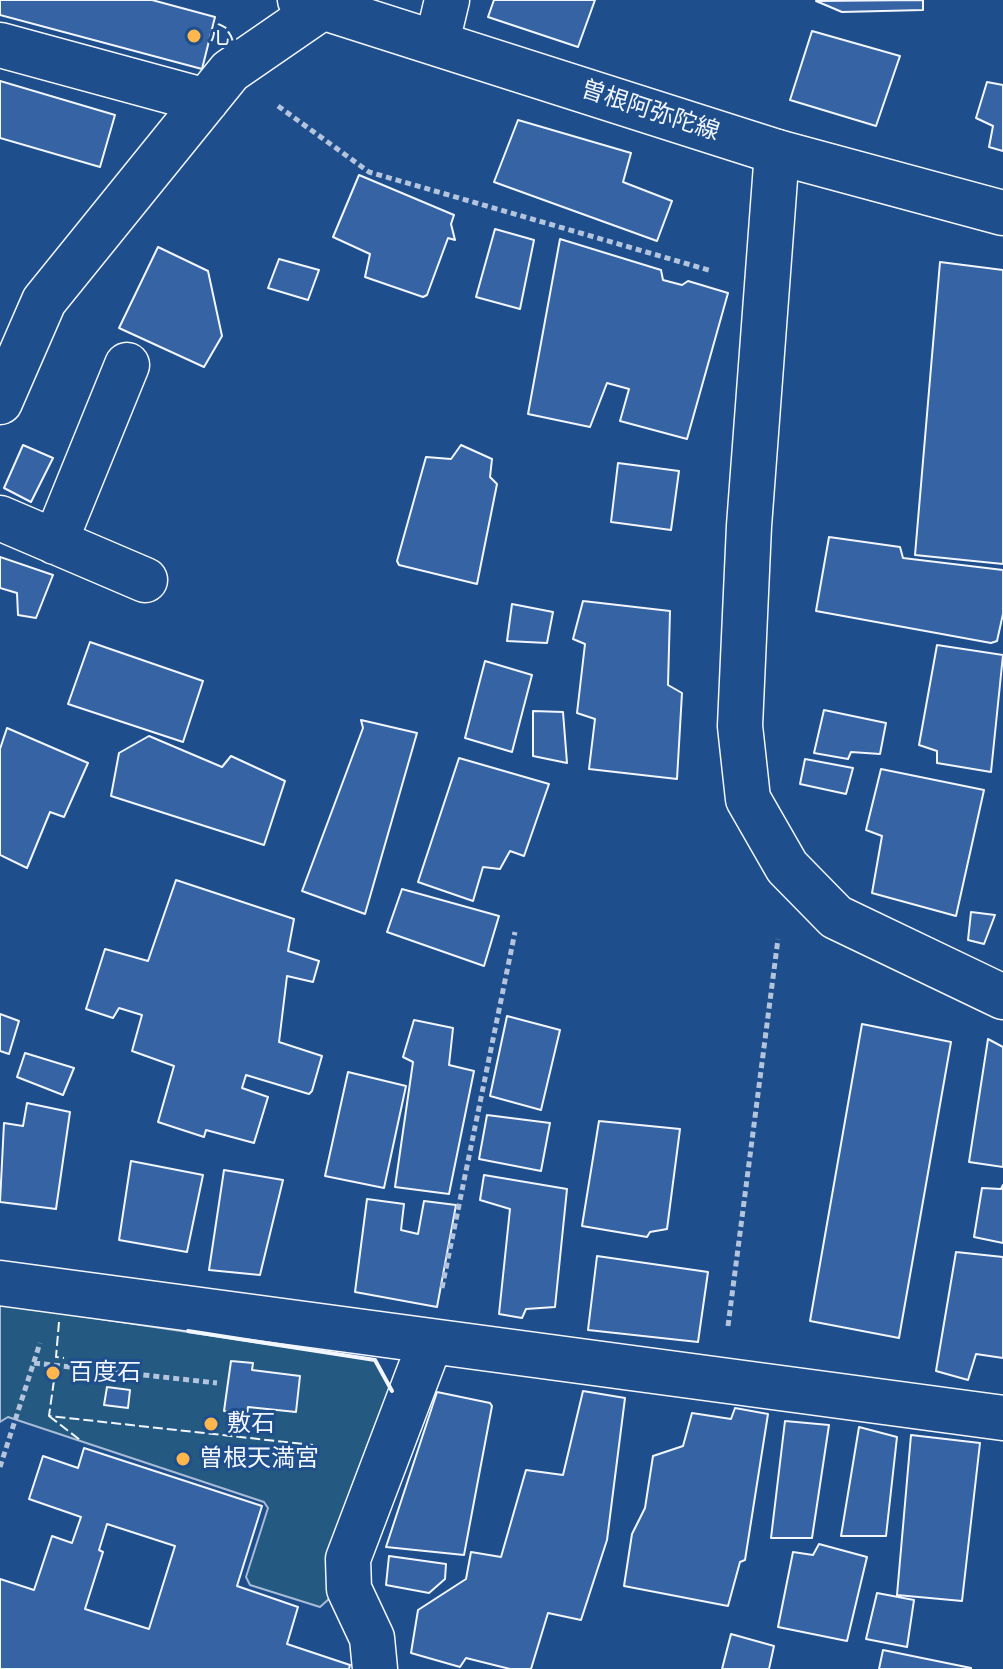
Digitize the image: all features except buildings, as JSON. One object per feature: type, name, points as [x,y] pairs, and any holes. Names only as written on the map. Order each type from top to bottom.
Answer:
[{"type":"street","points":[[437,42],[447,0]]},
{"type":"street","points":[[0,402],[44,301],[218,86],[312,3]]},
{"type":"street","name":"曽根阿弥陀線","points":[[312,3],[777,152],[1003,213]]},
{"type":"street","points":[[0,45],[218,86]]},
{"type":"street","points":[[777,152],[749,526],[740,726],[748,799],[787,867],[836,917],[1003,997]]},
{"type":"street","points":[[55,542],[127,365]]},
{"type":"street","points":[[0,518],[145,580]]},
{"type":"street","points":[[0,1283],[1003,1418]]},
{"type":"street","points":[[375,1669],[372,1638],[349,1589],[348,1559],[430,1343]]},
{"type":"path","points":[[218,86],[369,172],[767,286]]},
{"type":"path","points":[[720,1382],[787,867]]},
{"type":"path","points":[[430,1343],[515,932]]},
{"type":"path","points":[[0,1467],[57,1291]]},
{"type":"path","points":[[34,1363],[217,1383]]},
{"type":"shaded area","points":[[0,1304],[375,1360],[392,1391],[330,1598],[320,1607],[250,1585],[246,1577],[268,1508],[264,1502],[8,1417],[0,1422]]},
{"type":"fence","points":[[59,1322],[56,1357],[64,1358]]},
{"type":"fence","points":[[61,1374],[55,1373],[49,1416],[313,1445]]},
{"type":"fence","points":[[49,1416],[80,1440]]},
{"type":"wall","points":[[188,1331],[375,1360],[392,1391]]},
{"type":"place","name":"心","points":[[194,36]]},
{"type":"place","name":"百度石","points":[[53,1373]]},
{"type":"place","name":"敷石","points":[[211,1424]]},
{"type":"place","name":"曽根天満宮","points":[[183,1459]]}]
